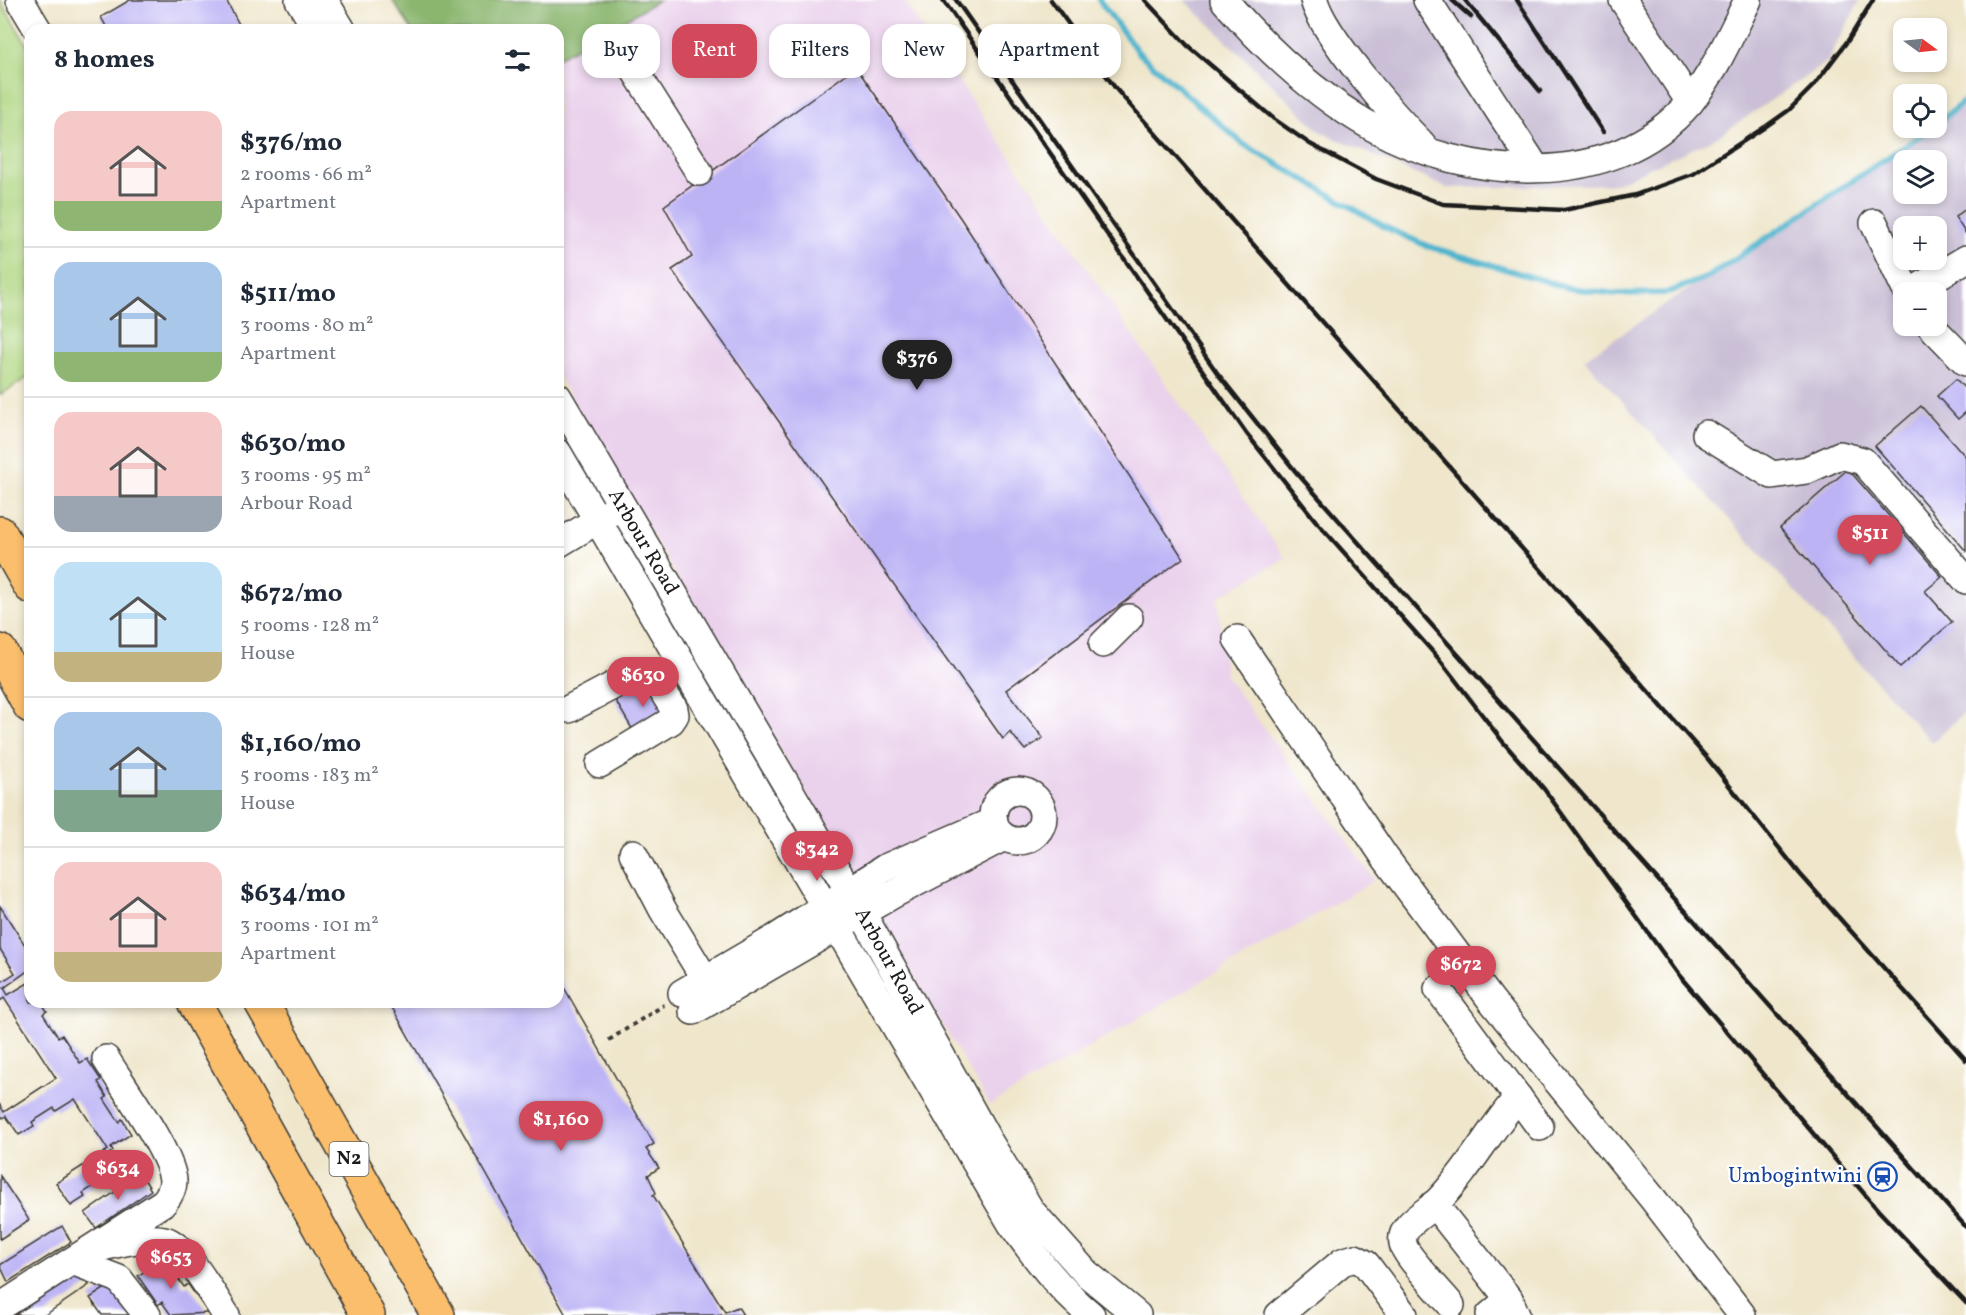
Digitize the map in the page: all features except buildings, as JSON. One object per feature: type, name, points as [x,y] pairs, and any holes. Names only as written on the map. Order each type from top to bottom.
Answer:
[{"type":"highway","points":[[0,533],[24,575]]},
{"type":"highway","points":[[0,651],[24,695]]},
{"type":"highway","points":[[197,1008],[368,1315]]},
{"type":"highway","name":"N2","points":[[264,1008],[438,1315]]},
{"type":"street","points":[[20,0],[34,24]]},
{"type":"street","points":[[299,0],[313,24]]},
{"type":"street","points":[[324,0],[338,24]]},
{"type":"street","points":[[1224,0],[1262,40],[1335,101],[1370,126],[1432,154],[1471,162],[1536,168],[1606,159],[1632,148],[1653,135],[1690,102],[1748,0]]},
{"type":"street","points":[[1314,0],[1347,55],[1405,127],[1432,154]]},
{"type":"street","points":[[1428,0],[1536,168]]},
{"type":"street","points":[[1623,0],[1690,102]]},
{"type":"street","points":[[639,78],[699,172]]},
{"type":"street","points":[[1874,224],[1904,282]]},
{"type":"street","points":[[1926,282],[1966,259]]},
{"type":"street","points":[[1941,336],[1966,362]]},
{"type":"street","name":"Arbour Road","points":[[564,408],[862,913],[988,1140],[1031,1211],[1086,1273],[1137,1315]]},
{"type":"street","points":[[1706,434],[1772,475],[1807,470],[1840,455],[1863,461],[1966,580]]},
{"type":"street","name":"Arbour Road","points":[[564,464],[829,918],[1011,1223],[1040,1264],[1072,1300],[1091,1315]]},
{"type":"street","points":[[564,540],[622,506]]},
{"type":"street","points":[[1103,644],[1129,618]]},
{"type":"street","points":[[1237,639],[1384,856],[1519,1034],[1653,1199],[1742,1315]]},
{"type":"street","points":[[569,709],[637,673],[654,677],[674,709],[675,715],[670,720],[600,764]]},
{"type":"street","points":[[952,839],[976,816],[984,789]]},
{"type":"street","points":[[633,853],[663,910],[694,994],[829,918],[862,913],[999,829],[952,839],[885,868],[848,890],[829,918]]},
{"type":"street","points":[[1438,989],[1540,1127]]},
{"type":"street","points":[[1486,1054],[1519,1034]]},
{"type":"street","points":[[2,1308],[164,1202],[169,1195],[173,1179],[166,1157],[106,1059]]},
{"type":"street","points":[[1451,1305],[1403,1244],[1407,1226],[1434,1204],[1455,1182],[1492,1127],[1518,1097]]},
{"type":"street","points":[[1434,1204],[1505,1310]]},
{"type":"street","points":[[81,1255],[147,1240],[167,1240],[189,1260],[226,1315]]},
{"type":"street","points":[[81,1255],[119,1279],[147,1315]]},
{"type":"street","points":[[1279,1315],[1342,1262],[1355,1258],[1366,1264],[1404,1315]]},
{"type":"path","points":[[609,1040],[694,994]]},
{"type":"shaded area","points":[[659,0],[903,0],[919,24],[882,24],[882,78],[956,78],[1285,558],[1218,597],[1225,675],[1375,880],[990,1105],[564,385],[564,55],[582,44],[582,78],[660,78],[660,24],[617,24]]},
{"type":"shaded area","points":[[1184,0],[1860,0],[1827,62],[1716,138],[1614,184],[1447,188],[1321,132]]},
{"type":"shaded area","points":[[1966,103],[1966,711],[1932,743],[1584,359],[1893,152],[1893,204],[1947,204],[1947,150],[1896,150],[1914,138],[1947,138],[1947,116]]},
{"type":"green space","points":[[0,0],[24,40],[24,380],[0,395]]},
{"type":"green space","points":[[392,0],[659,0],[617,24],[582,24],[582,44],[564,55],[564,24],[408,24]]},
{"type":"waterway","points":[[1099,0],[1138,52],[1243,144],[1385,227],[1427,246],[1569,288],[1617,294],[1666,293],[1708,277],[1917,138]]},
{"type":"waterway","points":[[1947,115],[1966,100]]},
{"type":"railway","points":[[943,0],[1247,434],[1315,520],[1440,660],[1503,742],[1544,789],[1678,974],[1878,1210],[1966,1303]]},
{"type":"railway","points":[[956,0],[1218,374],[1296,472],[1966,1227]]},
{"type":"railway","points":[[1051,0],[1116,89],[1708,759],[1800,874],[1966,1060]]},
{"type":"railway","points":[[1145,0],[1187,45],[1274,119],[1310,144],[1376,179],[1443,204],[1564,210],[1635,195],[1693,174],[1765,127],[1789,110],[1815,84],[1849,39],[1873,0]]},
{"type":"railway","points":[[1452,0],[1471,17]]},
{"type":"railway","points":[[1465,0],[1540,91]]},
{"type":"railway","points":[[1517,0],[1603,132]]},
{"type":"place","name":"Umbogintwini","points":[[1883,1176]]}]
